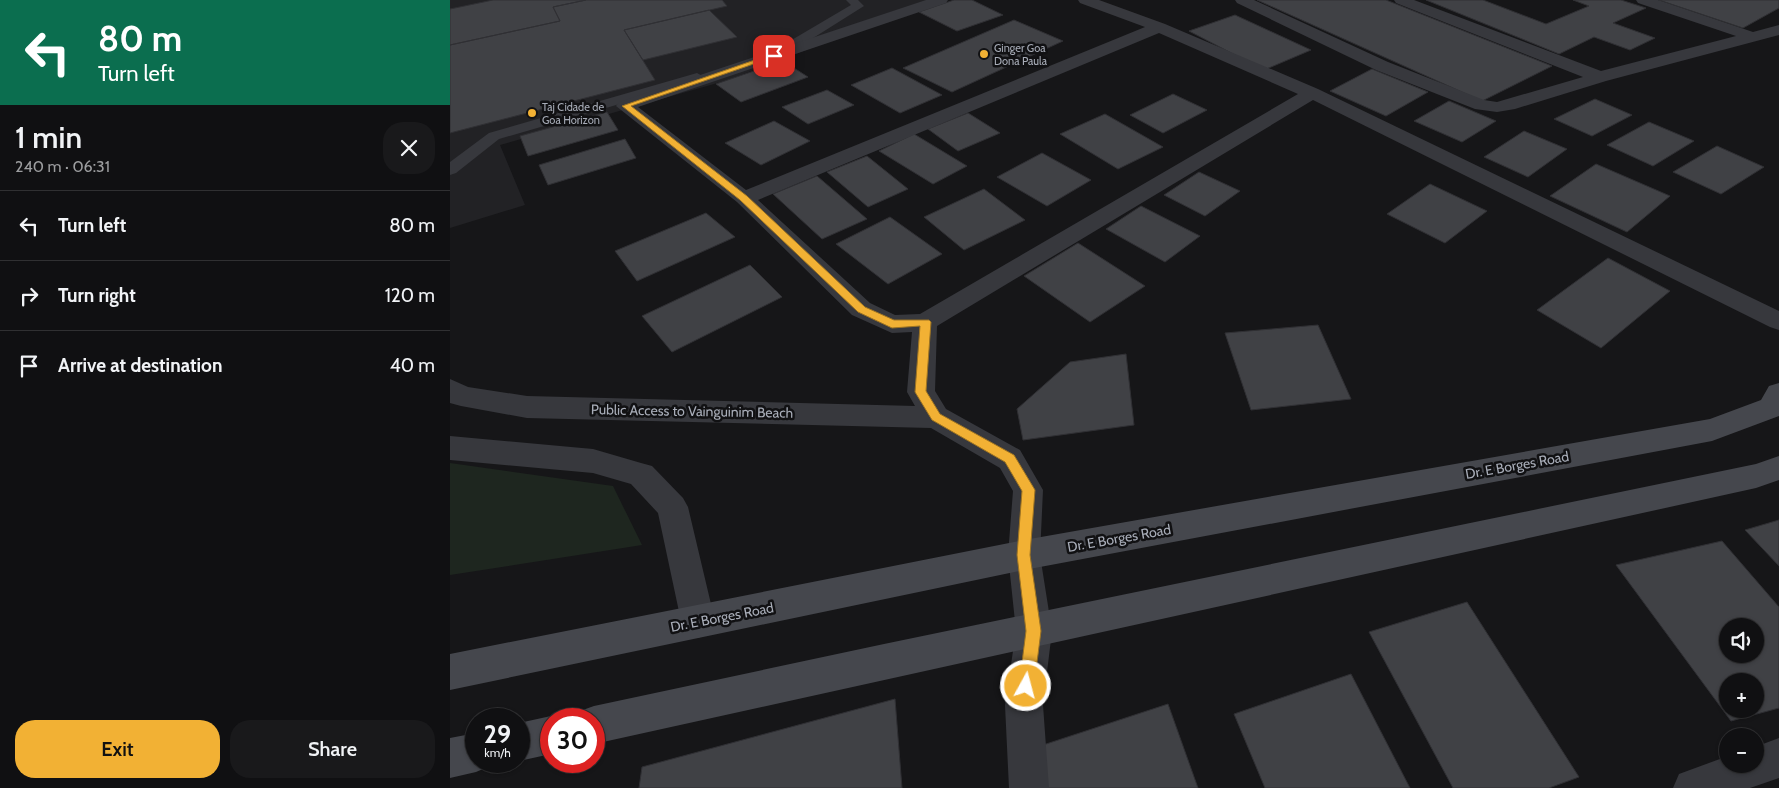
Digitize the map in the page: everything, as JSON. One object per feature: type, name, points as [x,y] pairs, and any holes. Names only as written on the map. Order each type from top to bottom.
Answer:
[{"type":"main road","name":"Dr. E Borges Road","points":[[450,672],[1024,555],[1712,430],[1771,408],[1779,394]]},
{"type":"main road","points":[[605,724],[905,656],[1034,631],[1756,476],[1779,468]]},
{"type":"main road","points":[[450,758],[465,755]]},
{"type":"street","points":[[941,0],[625,106],[744,198],[862,309],[892,324],[926,322],[1312,93]]},
{"type":"street","points":[[1086,0],[1160,27],[1312,93],[1779,321]]},
{"type":"street","points":[[1242,0],[1382,66],[1481,105],[1497,106],[1509,105],[1600,77],[1779,30]]},
{"type":"street","points":[[1400,0],[1600,77]]},
{"type":"street","points":[[1642,0],[1753,37]]},
{"type":"street","points":[[744,198],[1160,27]]},
{"type":"street","points":[[926,322],[921,392],[936,417],[1010,459],[1028,490],[1024,555],[1034,631],[1024,705],[1029,788]]},
{"type":"street","name":"Public Access to Vainguinim Beach","points":[[450,390],[461,396],[526,407],[936,417]]},
{"type":"street","points":[[450,448],[593,461],[641,475],[672,507],[698,621]]},
{"type":"street","points":[[1693,788],[1779,758]]},
{"type":"lane","points":[[450,170],[494,136],[778,54],[858,6],[852,0]]},
{"type":"shaded area","name":"Taj Cidade de Goa Horizon","points":[[450,0],[936,0],[728,80],[500,145],[525,205],[450,228]]},
{"type":"shaded area","points":[[450,463],[613,486],[642,545],[450,575]]},
{"type":"building","points":[[493,0],[586,0],[553,7],[560,21],[450,45],[450,9]]},
{"type":"building","points":[[586,0],[722,0],[727,6],[624,30],[655,80],[450,133],[450,45],[560,21],[553,7]]},
{"type":"building","points":[[954,0],[972,0],[1003,15],[957,31],[919,12]]},
{"type":"building","points":[[1257,0],[1386,0],[1552,66],[1482,101]]},
{"type":"building","points":[[1426,0],[1483,0],[1546,24],[1589,6],[1573,0],[1621,0],[1646,8],[1613,23],[1655,38],[1630,50],[1594,37],[1559,54]]},
{"type":"building","points":[[1659,0],[1779,0],[1779,8],[1743,28]]},
{"type":"building","points":[[709,10],[737,37],[643,60],[624,30]]},
{"type":"building","points":[[1235,15],[1311,50],[1264,70],[1189,31]]},
{"type":"building","name":"Ginger Goa Dona Paula","points":[[1014,20],[1063,41],[952,92],[903,68]]},
{"type":"building","points":[[783,61],[808,77],[741,102],[716,84]]},
{"type":"building","points":[[892,68],[942,95],[900,113],[851,85]]},
{"type":"building","points":[[1372,69],[1428,92],[1386,116],[1330,91]]},
{"type":"building","points":[[827,90],[854,105],[808,124],[782,107]]},
{"type":"building","points":[[1173,94],[1207,110],[1163,133],[1130,115]]},
{"type":"building","points":[[1595,99],[1632,115],[1592,136],[1554,119]]},
{"type":"building","points":[[1449,101],[1496,121],[1462,142],[1414,121]]},
{"type":"building","points":[[607,112],[618,130],[528,156],[520,136]]},
{"type":"building","points":[[968,113],[1000,133],[958,151],[928,129]]},
{"type":"building","points":[[1105,114],[1163,147],[1118,169],[1060,134]]},
{"type":"building","points":[[774,121],[810,141],[761,165],[725,143]]},
{"type":"building","points":[[1649,122],[1694,141],[1653,166],[1607,145]]},
{"type":"building","points":[[1524,131],[1567,149],[1528,177],[1484,157]]},
{"type":"building","points":[[914,134],[967,166],[933,184],[879,151]]},
{"type":"building","points":[[625,139],[636,158],[548,185],[539,165]]},
{"type":"building","points":[[1717,146],[1764,167],[1721,194],[1673,172]]},
{"type":"building","points":[[1042,153],[1091,180],[1047,206],[997,177]]},
{"type":"building","points":[[867,156],[908,189],[868,207],[827,172]]},
{"type":"building","points":[[1596,164],[1670,196],[1627,232],[1550,196]]},
{"type":"building","points":[[1199,172],[1240,191],[1205,216],[1164,195]]},
{"type":"building","points":[[817,176],[867,219],[822,239],[773,194]]},
{"type":"building","points":[[1430,184],[1487,211],[1445,243],[1387,214]]},
{"type":"building","points":[[984,189],[1025,220],[964,250],[924,217]]},
{"type":"building","points":[[1141,206],[1200,236],[1165,262],[1106,229]]},
{"type":"building","points":[[706,213],[735,237],[637,281],[615,251]]},
{"type":"building","points":[[890,217],[942,254],[888,284],[836,244]]},
{"type":"building","points":[[1078,243],[1145,286],[1090,322],[1024,276]]},
{"type":"building","points":[[1608,258],[1670,291],[1601,348],[1537,310]]},
{"type":"building","points":[[750,265],[782,297],[672,352],[642,316]]},
{"type":"building","points":[[1318,325],[1351,399],[1251,410],[1225,333]]},
{"type":"building","points":[[1126,354],[1134,425],[1023,440],[1017,409],[1070,362]]},
{"type":"building","points":[[1779,520],[1779,566],[1745,530]]},
{"type":"building","points":[[1722,541],[1779,607],[1779,708],[1764,712],[1764,673],[1719,673],[1719,705],[1616,565]]},
{"type":"building","points":[[1467,602],[1579,777],[1549,788],[1453,788],[1369,632]]},
{"type":"building","points":[[1351,674],[1410,788],[1265,788],[1234,714]]},
{"type":"building","points":[[895,699],[902,788],[639,788],[642,767]]},
{"type":"building","points":[[1168,704],[1198,788],[1044,788],[1034,748]]},
{"type":"building","points":[[1729,718],[1742,718],[1731,721]]},
{"type":"place","name":"Ginger Goa Dona Paula","points":[[984,54]]},
{"type":"place","name":"Taj Cidade de Goa Horizon","points":[[532,113]]},
{"type":"route","points":[[774,56],[625,106],[744,198],[862,309],[892,324],[926,322],[921,392],[936,417],[1010,459],[1028,490],[1024,555],[1034,631],[1026,686]]}]
